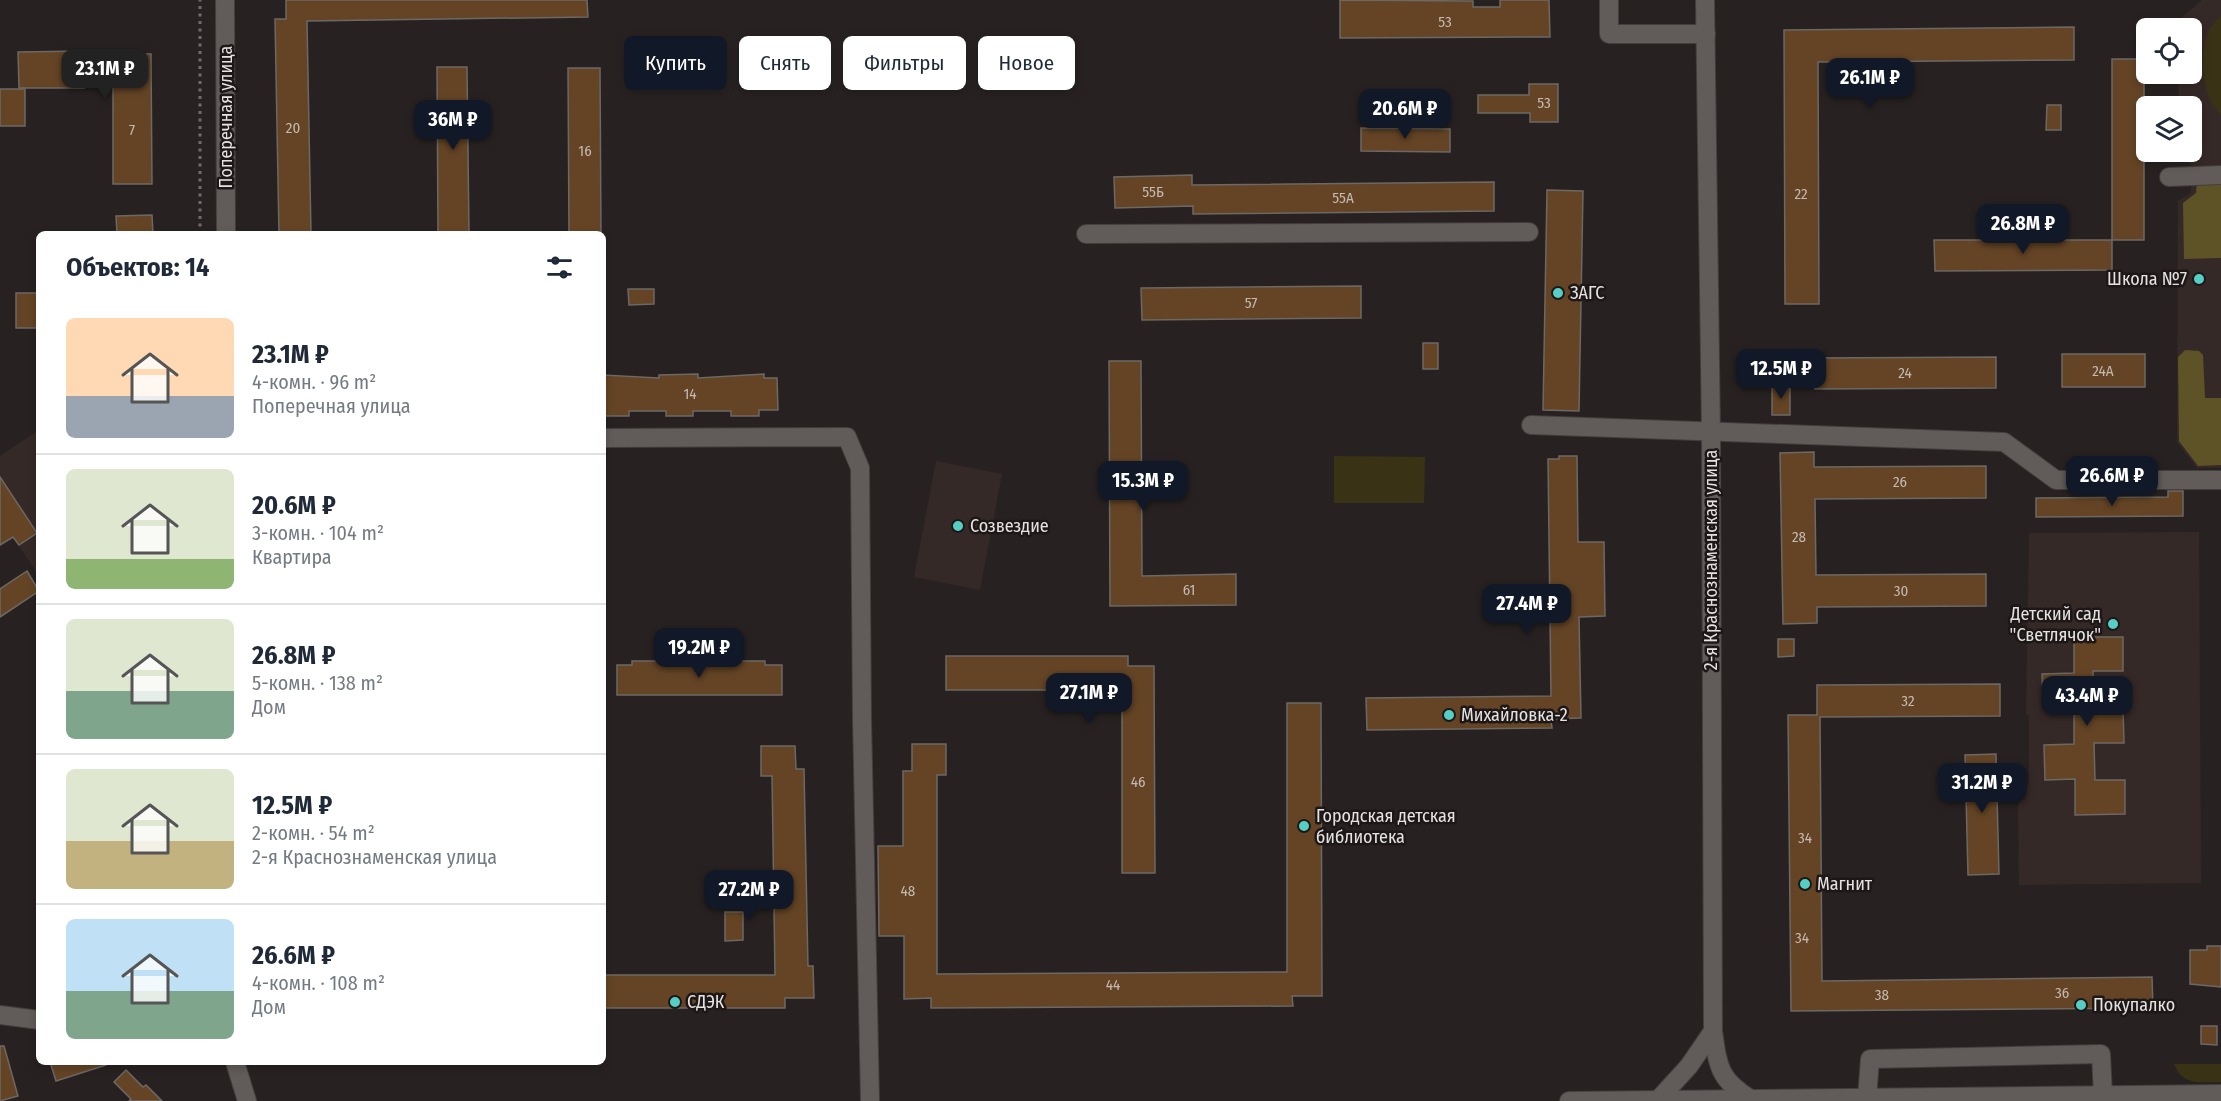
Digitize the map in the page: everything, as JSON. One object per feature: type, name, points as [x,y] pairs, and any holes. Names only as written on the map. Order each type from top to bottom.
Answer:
[{"type":"street","name":"Поперечная улица","points":[[225,0],[226,231]]},
{"type":"street","points":[[1609,0],[1609,34],[1706,34]]},
{"type":"street","name":"2-я Краснознаменская улица","points":[[1705,0],[1711,433],[1713,1031],[1718,1066],[1737,1090],[1752,1100]]},
{"type":"street","points":[[2169,177],[2221,175]]},
{"type":"street","points":[[1086,234],[1529,232]]},
{"type":"street","points":[[1532,425],[2004,442],[2056,480],[2221,480]]},
{"type":"street","points":[[606,438],[847,437],[860,468],[862,719],[870,1101]]},
{"type":"street","points":[[0,1015],[36,1020]]},
{"type":"street","points":[[1657,1100],[1689,1066],[1713,1031]]},
{"type":"street","points":[[1867,1098],[1870,1059],[2101,1054],[2099,1097]]},
{"type":"street","points":[[236,1065],[247,1101]]},
{"type":"street","points":[[1569,1101],[2221,1094]]},
{"type":"path","points":[[200,0],[200,231]]},
{"type":"shaded area","name":"Школа №7","points":[[2202,0],[2221,0],[2221,468],[2197,468],[2177,442],[2178,201],[2191,193],[2191,164],[2186,162],[2202,162],[2202,96],[2178,96],[2179,84],[2202,84],[2202,18],[2181,18]]},
{"type":"shaded area","points":[[2221,15],[2221,115],[2206,87],[2203,63],[2209,30]]},
{"type":"shaded area","points":[[2221,181],[2221,258],[2184,259],[2183,203],[2196,193],[2197,182]]},
{"type":"shaded area","points":[[2185,350],[2199,351],[2203,355],[2205,398],[2221,398],[2221,465],[2198,466],[2179,441],[2178,357]]},
{"type":"shaded area","points":[[36,432],[36,571],[0,517],[0,456]]},
{"type":"shaded area","points":[[1334,456],[1425,457],[1424,503],[1334,503]]},
{"type":"shaded area","name":"Созвездие","points":[[936,461],[1002,474],[980,590],[914,577]]},
{"type":"shaded area","name":"Детский сад \"Светлячок\"","points":[[2199,532],[2201,883],[2019,885],[2018,805],[2029,782],[2029,716],[2026,714],[2029,533]]},
{"type":"shaded area","points":[[2174,1064],[2221,1064],[2221,1082],[2199,1082],[2187,1079],[2182,1076]]},
{"type":"building","points":[[286,0],[587,0],[588,17],[307,21],[311,231],[279,231],[275,19],[286,19]]},
{"type":"building","points":[[1340,0],[1473,1],[1473,7],[1500,7],[1500,0],[1549,0],[1550,37],[1340,38]]},
{"type":"building","points":[[2074,27],[2074,60],[1818,62],[1819,304],[1785,304],[1784,30]]},
{"type":"building","points":[[84,51],[84,53],[151,54],[152,184],[113,184],[113,77],[84,77],[84,88],[19,88],[18,52]]},
{"type":"building","points":[[2112,59],[2136,59],[2136,84],[2144,84],[2144,96],[2136,96],[2136,162],[2144,162],[2144,240],[2112,240]]},
{"type":"building","points":[[437,67],[467,67],[469,231],[438,231]]},
{"type":"building","points":[[568,68],[600,68],[601,231],[569,231]]},
{"type":"building","points":[[1529,84],[1558,84],[1558,122],[1530,122],[1530,113],[1478,113],[1478,95],[1529,95]]},
{"type":"building","points":[[0,89],[25,89],[25,126],[0,126]]},
{"type":"building","points":[[2047,105],[2061,105],[2061,130],[2046,130]]},
{"type":"building","points":[[1361,128],[1450,129],[1450,152],[1361,151]]},
{"type":"building","points":[[1192,175],[1192,185],[1494,182],[1494,211],[1193,214],[1193,206],[1115,208],[1114,177]]},
{"type":"building","points":[[1547,190],[1583,191],[1579,411],[1543,410]]},
{"type":"building","points":[[152,215],[153,231],[117,231],[116,216]]},
{"type":"building","points":[[1934,240],[2112,240],[2112,270],[1935,271]]},
{"type":"building","points":[[1361,286],[1361,318],[1142,320],[1141,288]]},
{"type":"building","points":[[628,289],[654,289],[654,304],[629,305]]},
{"type":"building","points":[[16,293],[36,293],[36,328],[16,328]]},
{"type":"building","points":[[1423,343],[1438,343],[1438,369],[1423,369]]},
{"type":"building","points":[[2062,354],[2145,354],[2145,387],[2062,387]]},
{"type":"building","points":[[1996,357],[1996,388],[1815,389],[1815,358]]},
{"type":"building","points":[[1109,361],[1141,361],[1142,576],[1236,574],[1236,605],[1110,606]]},
{"type":"building","points":[[698,374],[698,378],[764,374],[764,378],[777,378],[778,410],[759,410],[759,416],[731,416],[731,411],[693,411],[693,416],[666,416],[666,411],[629,411],[629,416],[606,416],[606,375],[659,378],[659,375]]},
{"type":"building","points":[[1772,384],[1790,384],[1790,415],[1772,415]]},
{"type":"building","points":[[1814,452],[1814,467],[1986,466],[1986,498],[1815,499],[1816,575],[1986,574],[1986,606],[1817,607],[1817,623],[1783,624],[1780,453]]},
{"type":"building","points":[[1559,456],[1577,456],[1578,542],[1604,542],[1605,616],[1579,617],[1581,718],[1551,719],[1552,728],[1367,730],[1366,698],[1551,696],[1548,459],[1559,459]]},
{"type":"building","points":[[0,477],[36,534],[19,545],[13,537],[0,545]]},
{"type":"building","points":[[2168,491],[2183,491],[2183,516],[2036,517],[2036,498],[2168,497]]},
{"type":"building","points":[[27,571],[36,586],[36,593],[0,617],[0,589]]},
{"type":"building","points":[[2074,637],[2123,637],[2123,671],[2093,671],[2093,709],[2123,708],[2124,743],[2094,743],[2095,780],[2125,780],[2125,814],[2075,815],[2075,779],[2045,780],[2044,745],[2074,744],[2074,705],[2043,705],[2042,674],[2074,673]]},
{"type":"building","points":[[1778,639],[1794,639],[1794,656],[1778,657]]},
{"type":"building","points":[[946,656],[1128,656],[1128,666],[1154,666],[1155,873],[1122,873],[1122,690],[946,690]]},
{"type":"building","points":[[632,661],[684,661],[684,665],[713,665],[713,661],[765,661],[765,665],[782,665],[782,695],[617,695],[617,665],[632,665]]},
{"type":"building","points":[[2000,684],[2000,716],[1820,717],[1822,981],[2152,977],[2153,1008],[1791,1011],[1788,715],[1817,715],[1817,685]]},
{"type":"building","points":[[1287,703],[1321,703],[1322,996],[1292,996],[1293,1006],[931,1008],[931,998],[904,999],[904,936],[879,936],[878,846],[903,846],[903,771],[912,771],[912,744],[946,744],[946,775],[937,775],[937,974],[1287,972]]},
{"type":"building","points":[[761,746],[795,746],[796,769],[804,769],[808,966],[813,966],[814,998],[785,998],[785,1008],[606,1008],[606,975],[775,975],[772,776],[761,776]]},
{"type":"building","points":[[1996,754],[1999,874],[1968,875],[1965,755]]},
{"type":"building","points":[[725,912],[743,912],[743,940],[725,941]]},
{"type":"building","points":[[2207,946],[2221,946],[2221,987],[2190,984],[2190,950],[2207,950]]},
{"type":"building","points":[[2201,1026],[2217,1026],[2217,1045],[2201,1044]]},
{"type":"building","points":[[0,1046],[4,1046],[18,1096],[0,1101]]},
{"type":"building","points":[[51,1065],[106,1065],[56,1081]]},
{"type":"building","points":[[126,1070],[162,1101],[129,1101],[131,1099],[114,1082]]},
{"type":"place","name":"Школа №7","points":[[2199,279]]},
{"type":"place","name":"ЗАГС","points":[[1558,293]]},
{"type":"place","name":"Созвездие","points":[[958,526]]},
{"type":"place","name":"Детский сад \"Светлячок\"","points":[[2113,624]]},
{"type":"place","name":"Михайловка-2","points":[[1449,715]]},
{"type":"place","name":"Городская детская библиотека","points":[[1304,826]]},
{"type":"place","name":"Магнит","points":[[1805,884]]},
{"type":"place","name":"СДЭК","points":[[675,1002]]},
{"type":"place","name":"Покупалко","points":[[2081,1005]]}]
